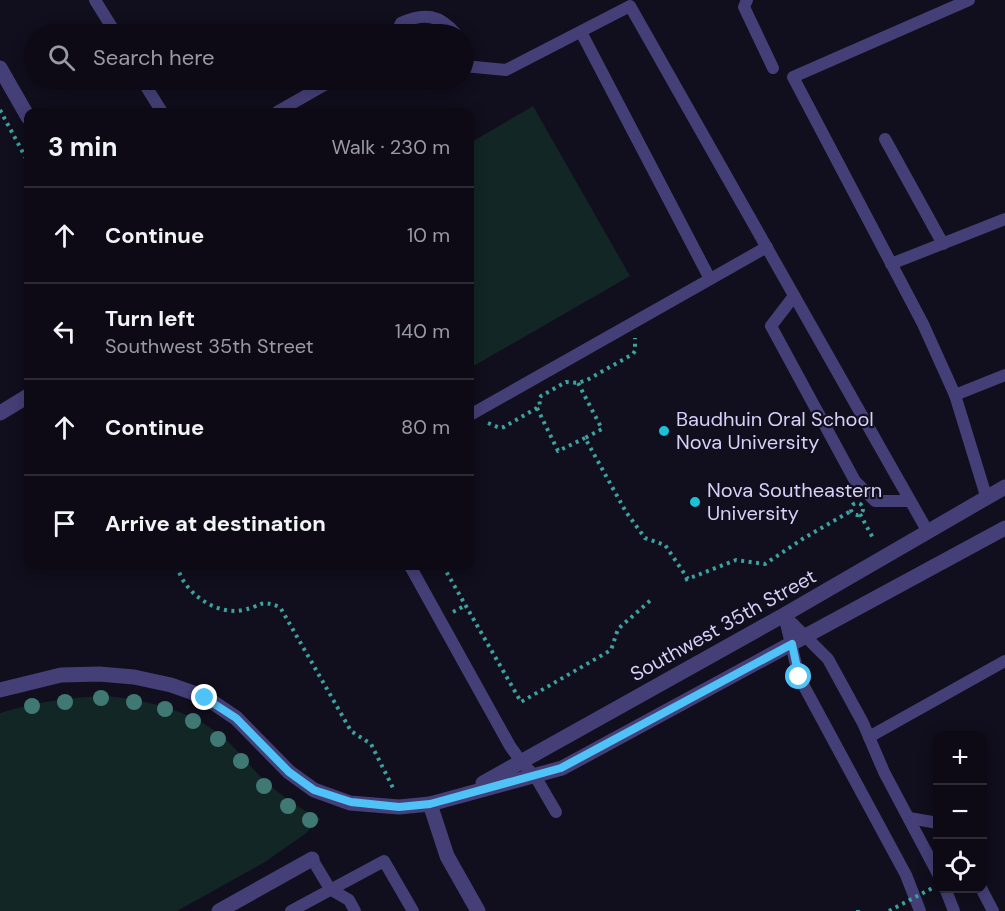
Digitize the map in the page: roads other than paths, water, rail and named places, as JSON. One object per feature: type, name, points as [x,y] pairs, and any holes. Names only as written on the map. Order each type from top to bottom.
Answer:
[{"type":"street","points":[[0,68],[24,110]]},
{"type":"street","points":[[0,413],[24,398]]},
{"type":"street","name":"Southwest 35th Street","points":[[460,796],[784,615],[1005,487]]},
{"type":"street","name":"Southwest 35th Street","points":[[0,690],[60,675],[99,674],[134,677],[171,685],[205,698],[236,718],[289,772],[314,790],[351,802],[430,804],[561,768],[1005,528]]},
{"type":"street","points":[[430,804],[447,856],[478,911]]},
{"type":"street","points":[[219,911],[312,859]]},
{"type":"lane","points":[[95,0],[110,24]]},
{"type":"lane","points":[[747,0],[744,8],[773,68]]},
{"type":"lane","points":[[969,0],[793,77],[923,324],[954,395],[987,499]]},
{"type":"lane","points":[[474,67],[506,70],[630,6],[928,532]]},
{"type":"lane","points":[[401,24],[411,18],[436,17],[448,24]]},
{"type":"lane","points":[[580,32],[710,279]]},
{"type":"lane","points":[[148,90],[160,108]]},
{"type":"lane","points":[[285,108],[316,90]]},
{"type":"lane","points":[[885,139],[942,244]]},
{"type":"lane","points":[[891,264],[1005,219]]},
{"type":"lane","points":[[474,413],[767,247]]},
{"type":"lane","points":[[794,296],[771,326],[855,480],[875,501],[910,501]]},
{"type":"lane","points":[[954,395],[1005,375]]},
{"type":"lane","points":[[412,570],[510,746],[535,776],[556,812]]},
{"type":"lane","points":[[784,615],[799,640],[828,659],[933,864]]},
{"type":"lane","points":[[799,640],[799,677],[906,875],[920,911]]},
{"type":"lane","points":[[869,737],[1005,661]]},
{"type":"lane","points":[[909,818],[933,822]]},
{"type":"lane","points":[[312,859],[330,889],[349,900],[355,911]]},
{"type":"lane","points":[[291,911],[384,861],[413,911]]},
{"type":"lane","points":[[947,893],[954,911]]},
{"type":"lane","points":[[984,893],[993,911]]},
{"type":"place","name":"Baudhuin Oral School Nova University","points":[[664,431]]},
{"type":"place","name":"Nova Southeastern University","points":[[695,502]]}]
